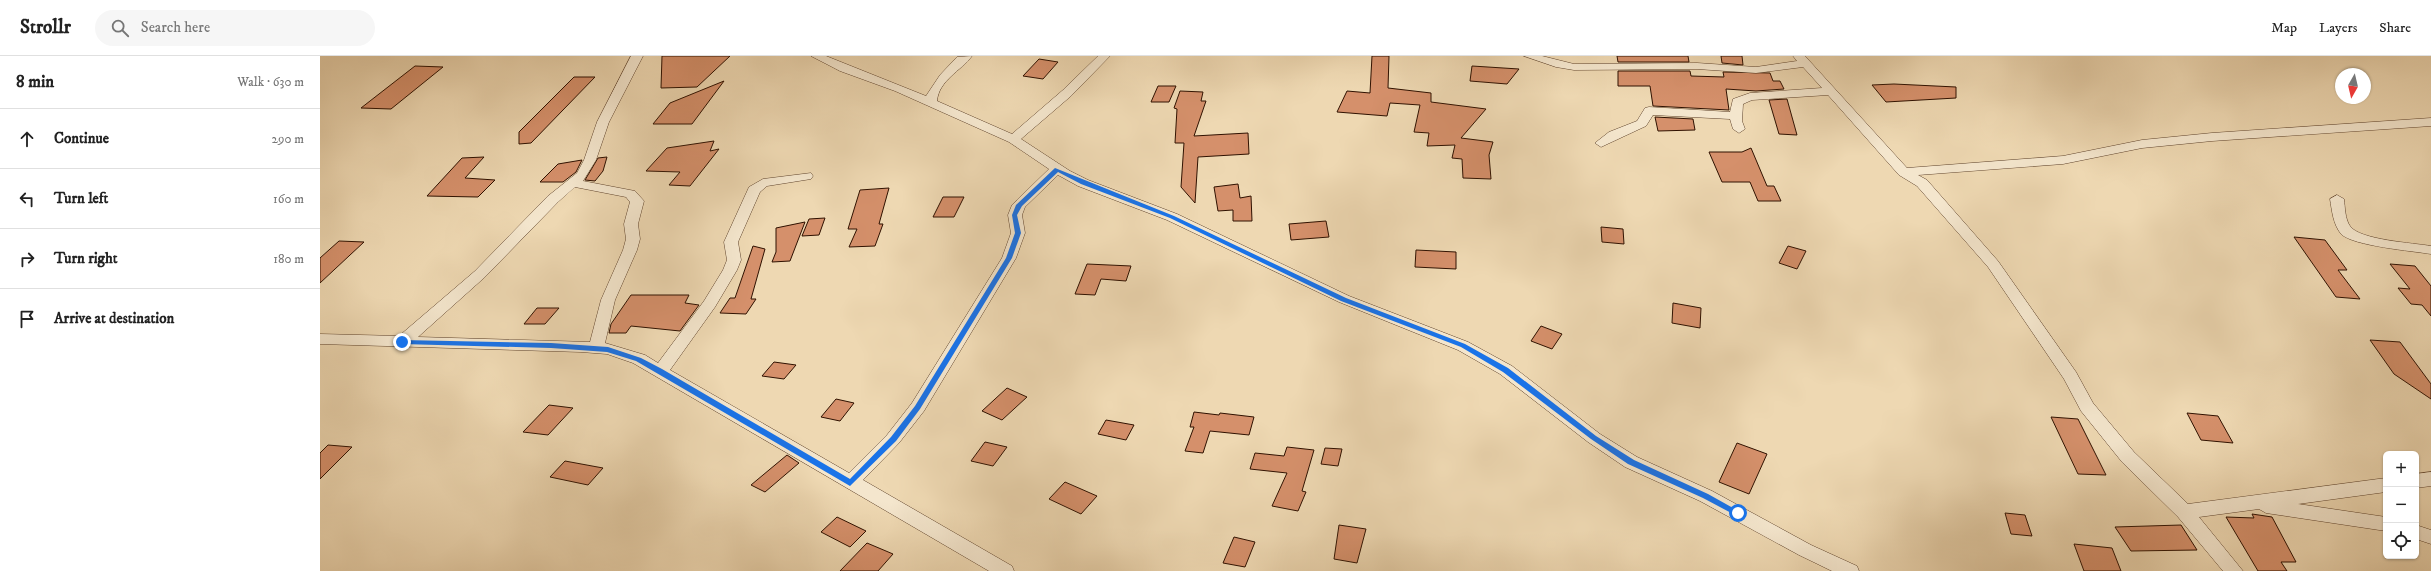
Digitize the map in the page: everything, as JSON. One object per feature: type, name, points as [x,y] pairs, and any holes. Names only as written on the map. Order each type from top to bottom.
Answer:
[{"type":"street","points":[[402,342],[480,274],[519,233],[587,168],[596,137],[637,56]]},
{"type":"street","points":[[818,56],[899,88],[1013,139],[1057,169],[1083,183],[1172,217],[1344,299],[1463,346],[1506,370],[1594,438],[1631,462],[1711,498],[1805,550],[1850,571]]},
{"type":"street","points":[[931,103],[931,94],[966,56]]},
{"type":"street","points":[[1013,139],[1067,93],[1104,56]]},
{"type":"street","points":[[1530,56],[1560,65],[1586,67],[1697,66],[1756,70],[1802,59],[1904,172],[1922,183],[1993,264],[2070,376],[2087,407],[2128,456],[2184,512],[2234,571]]},
{"type":"street","points":[[1739,128],[1736,116],[1737,102],[1750,97],[1830,91]]},
{"type":"street","points":[[1601,143],[1613,135],[1642,122],[1649,111],[1736,116]]},
{"type":"street","points":[[1904,172],[2056,161],[2142,144],[2212,136],[2338,130],[2431,122]]},
{"type":"street","points":[[850,484],[893,439],[918,408],[1009,258],[1018,233],[1014,215],[1019,205],[1057,169]]},
{"type":"street","points":[[660,371],[710,304],[730,270],[734,260],[731,242],[754,190],[763,183],[806,176]]},
{"type":"street","points":[[573,183],[630,194],[637,201],[631,224],[633,239],[630,250],[608,300],[596,348]]},
{"type":"street","points":[[2337,199],[2342,225],[2349,234],[2381,242],[2431,250]]},
{"type":"street","points":[[320,339],[596,348],[608,349],[639,359],[850,484],[1005,571]]},
{"type":"street","points":[[2419,481],[2431,479]]},
{"type":"street","points":[[2184,512],[2383,485]]},
{"type":"street","points":[[2249,503],[2383,524]]},
{"type":"street","points":[[2419,533],[2431,537]]},
{"type":"building","points":[[662,56],[730,56],[697,87],[661,88]]},
{"type":"building","points":[[1372,56],[1389,56],[1388,88],[1431,93],[1431,102],[1486,109],[1461,138],[1493,142],[1489,155],[1491,179],[1463,178],[1462,159],[1452,158],[1455,145],[1427,146],[1429,133],[1414,132],[1420,105],[1390,103],[1387,116],[1337,112],[1347,91],[1370,93]]},
{"type":"building","points":[[1617,56],[1688,56],[1689,62],[1618,62]]},
{"type":"building","points":[[1721,56],[1742,56],[1743,65],[1722,63]]},
{"type":"building","points":[[1039,59],[1058,62],[1043,79],[1023,76]]},
{"type":"building","points":[[415,66],[443,67],[391,109],[361,108]]},
{"type":"building","points":[[1472,66],[1519,69],[1507,84],[1470,81]]},
{"type":"building","points":[[1618,71],[1690,71],[1691,76],[1724,77],[1723,72],[1770,73],[1773,81],[1780,81],[1784,89],[1756,91],[1726,89],[1729,110],[1653,106],[1650,86],[1618,86]]},
{"type":"building","points":[[574,77],[595,77],[531,143],[519,144],[519,132]]},
{"type":"building","points":[[724,81],[692,124],[653,124],[670,103]]},
{"type":"building","points":[[1894,84],[1956,87],[1956,98],[1886,102],[1872,85]]},
{"type":"building","points":[[1158,86],[1176,86],[1169,102],[1151,102]]},
{"type":"building","points":[[1180,91],[1203,92],[1201,101],[1206,101],[1194,136],[1248,133],[1249,154],[1198,157],[1195,203],[1181,187],[1184,143],[1175,143],[1177,109],[1174,108]]},
{"type":"building","points":[[1787,99],[1797,135],[1779,134],[1769,100]]},
{"type":"building","points":[[1655,117],[1693,119],[1695,130],[1658,131]]},
{"type":"building","points":[[714,141],[710,151],[719,149],[690,186],[669,185],[680,172],[646,171],[667,148]]},
{"type":"building","points":[[1751,148],[1767,186],[1774,186],[1781,201],[1758,201],[1750,182],[1722,182],[1709,152],[1742,152]]},
{"type":"building","points":[[484,157],[465,178],[495,180],[478,197],[427,196],[462,158]]},
{"type":"building","points":[[607,157],[603,171],[595,181],[585,180],[598,158]]},
{"type":"building","points":[[582,160],[576,172],[563,182],[540,182],[558,164]]},
{"type":"building","points":[[1238,184],[1240,198],[1251,196],[1252,221],[1233,221],[1233,210],[1218,211],[1214,187]]},
{"type":"building","points":[[889,188],[879,224],[883,224],[875,246],[849,247],[857,229],[848,229],[860,190]]},
{"type":"building","points":[[943,197],[964,197],[954,217],[933,217]]},
{"type":"building","points":[[825,218],[819,235],[802,236],[809,219]]},
{"type":"building","points":[[1326,221],[1329,237],[1291,240],[1289,224]]},
{"type":"building","points":[[805,222],[790,261],[772,262],[776,252],[776,228]]},
{"type":"building","points":[[1601,227],[1623,229],[1624,244],[1602,242]]},
{"type":"building","points":[[2294,237],[2325,240],[2347,270],[2338,270],[2360,299],[2336,297]]},
{"type":"building","points":[[339,241],[364,242],[320,283],[320,258]]},
{"type":"building","points":[[753,246],[765,249],[751,299],[756,299],[746,314],[720,313],[730,298],[735,298]]},
{"type":"building","points":[[1788,246],[1806,251],[1797,269],[1779,263]]},
{"type":"building","points":[[1416,250],[1456,252],[1456,269],[1415,267]]},
{"type":"building","points":[[1087,264],[1131,266],[1126,281],[1101,279],[1095,295],[1075,294]]},
{"type":"building","points":[[2390,264],[2415,266],[2431,286],[2431,316],[2422,305],[2411,304],[2398,288],[2410,289]]},
{"type":"building","points":[[631,295],[689,295],[685,303],[699,305],[680,331],[631,326],[626,333],[609,333],[611,324]]},
{"type":"building","points":[[1673,303],[1701,308],[1700,328],[1672,323]]},
{"type":"building","points":[[537,308],[559,308],[545,324],[524,324]]},
{"type":"building","points":[[1541,326],[1562,334],[1552,349],[1531,341]]},
{"type":"building","points":[[2370,340],[2400,342],[2431,384],[2431,399],[2394,374]]},
{"type":"building","points":[[774,362],[796,365],[784,379],[762,376]]},
{"type":"building","points":[[1007,388],[1027,397],[1002,420],[982,411]]},
{"type":"building","points":[[836,399],[854,403],[840,421],[821,417]]},
{"type":"building","points":[[549,405],[573,408],[548,435],[523,432]]},
{"type":"building","points":[[1194,412],[1254,417],[1249,435],[1210,431],[1203,453],[1185,451],[1194,427],[1190,427]]},
{"type":"building","points":[[2187,413],[2218,416],[2233,443],[2201,440]]},
{"type":"building","points":[[2051,417],[2078,419],[2106,475],[2078,474]]},
{"type":"building","points":[[1106,420],[1134,425],[1126,440],[1098,434]]},
{"type":"building","points":[[985,442],[1007,447],[993,466],[971,461]]},
{"type":"building","points":[[1737,443],[1767,454],[1749,494],[1719,482]]},
{"type":"building","points":[[328,445],[352,447],[320,479],[320,453]]},
{"type":"building","points":[[1287,447],[1314,450],[1302,491],[1306,492],[1298,511],[1272,506],[1287,473],[1250,469],[1255,453],[1284,456]]},
{"type":"building","points":[[1325,448],[1342,449],[1338,466],[1321,464]]},
{"type":"building","points":[[787,455],[799,463],[765,492],[751,485]]},
{"type":"building","points":[[565,461],[603,468],[588,485],[550,477]]},
{"type":"building","points":[[1065,482],[1097,496],[1081,514],[1049,499]]},
{"type":"building","points":[[2005,513],[2025,515],[2032,536],[2011,534]]},
{"type":"building","points":[[2252,514],[2272,517],[2296,562],[2281,562],[2287,571],[2258,571],[2226,517],[2254,518]]},
{"type":"building","points":[[837,517],[866,531],[850,547],[821,532]]},
{"type":"building","points":[[1339,525],[1366,529],[1357,563],[1334,559]]},
{"type":"building","points":[[2181,525],[2197,550],[2131,551],[2115,527]]},
{"type":"building","points":[[1234,537],[1255,542],[1245,567],[1223,563]]},
{"type":"building","points":[[867,543],[893,554],[878,571],[840,571]]},
{"type":"building","points":[[2074,544],[2112,548],[2121,571],[2084,571]]},
{"type":"route","points":[[402,342],[551,345],[608,349],[639,359],[850,484],[893,439],[918,408],[1009,258],[1016,243],[1018,233],[1014,215],[1019,205],[1057,169],[1083,183],[1172,217],[1267,262],[1301,280],[1344,299],[1463,346],[1506,370],[1594,438],[1631,462],[1665,479],[1706,496],[1738,513]]}]
